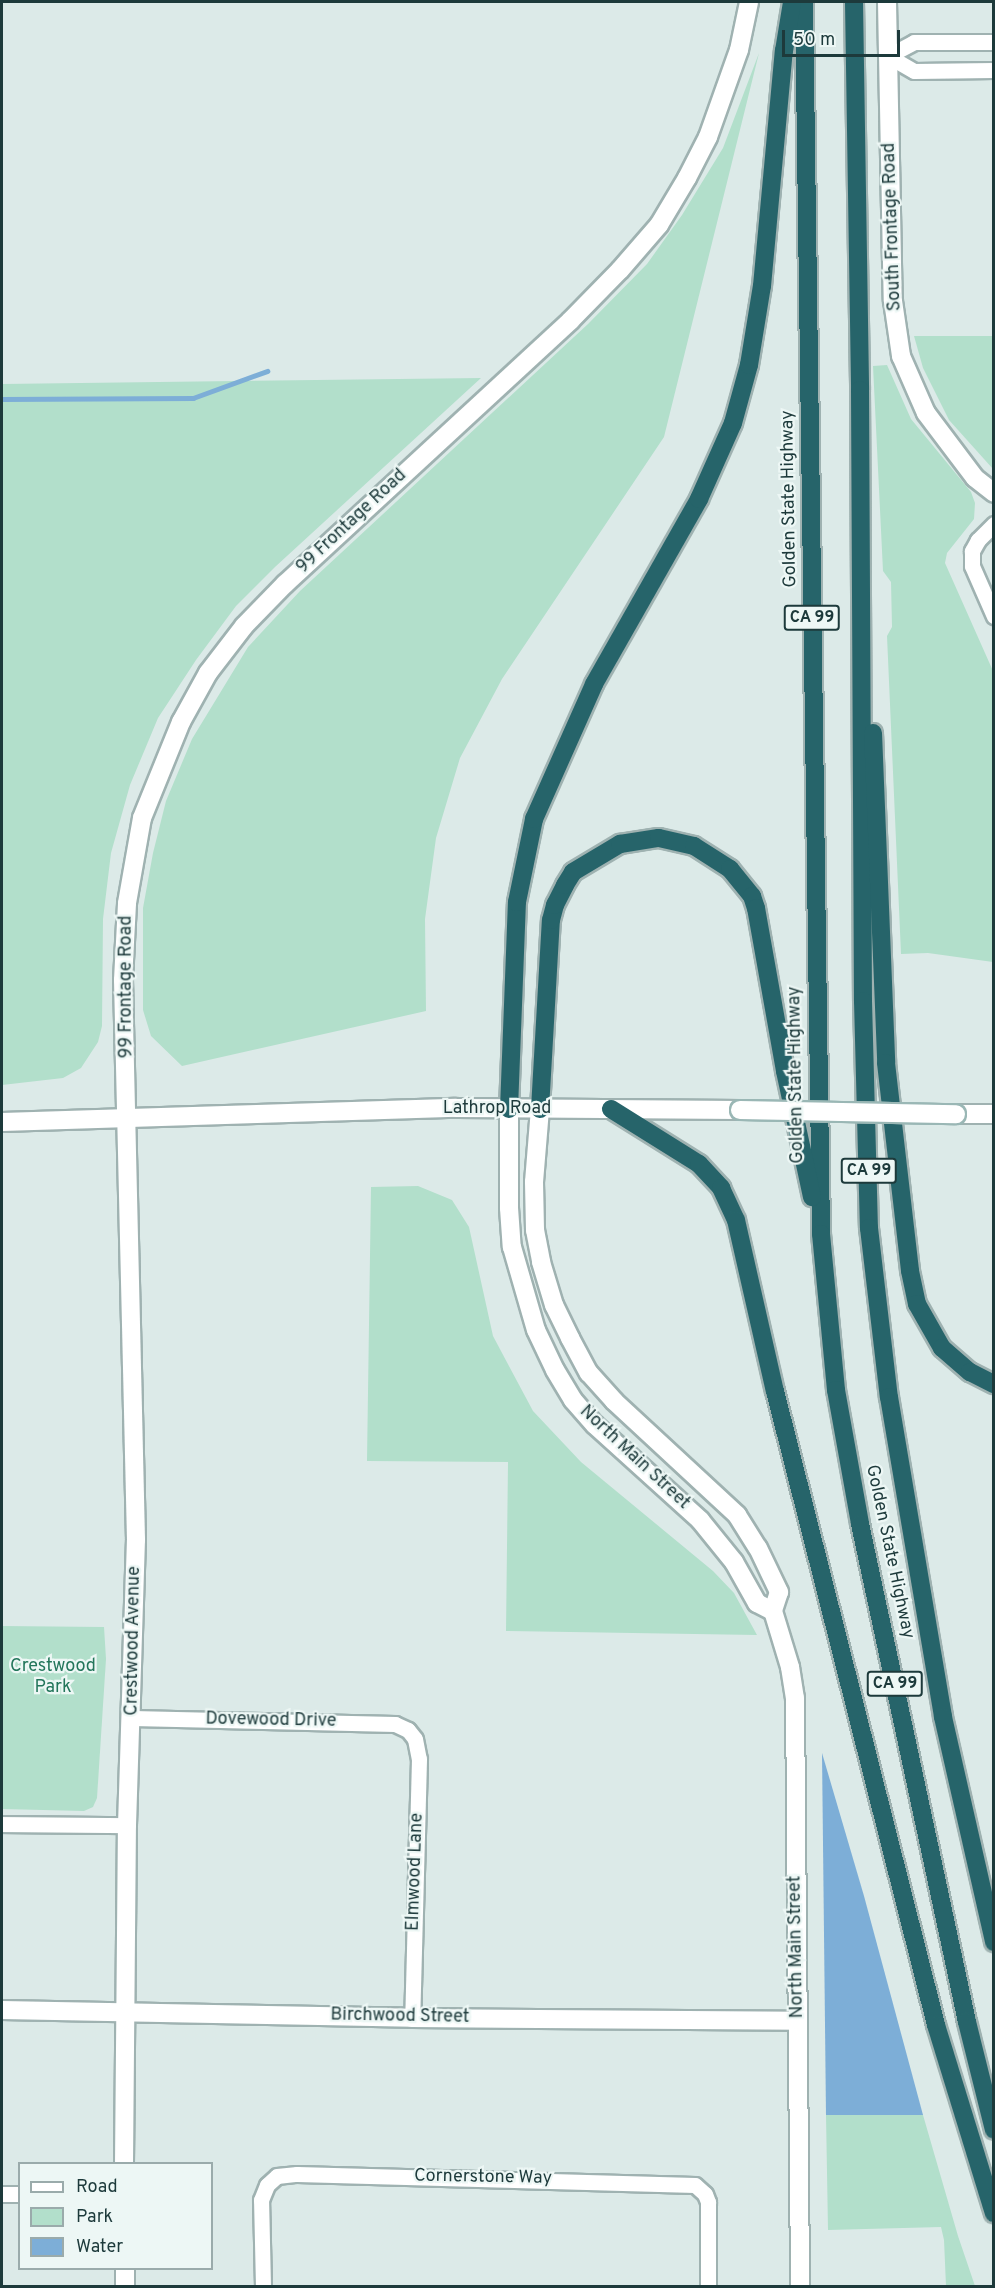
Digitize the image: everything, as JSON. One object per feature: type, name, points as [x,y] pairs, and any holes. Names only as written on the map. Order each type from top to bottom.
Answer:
[{"type":"highway","points":[[509,1109],[517,902],[534,819],[594,684],[699,499],[733,423],[749,365],[762,286],[784,51],[792,2]]},
{"type":"highway","name":"Golden State Highway","points":[[804,2],[821,1234],[836,1390],[861,1524],[967,2022],[993,2130]]},
{"type":"highway","name":"Golden State Highway","points":[[854,2],[860,390],[863,1001],[869,1228],[890,1397],[935,1672],[993,1942]]},
{"type":"highway","points":[[860,390],[886,1063],[910,1271],[917,1304],[942,1348],[970,1372],[993,1384]]},
{"type":"highway","points":[[540,1109],[551,920],[555,905],[565,885],[573,873],[620,844],[658,838],[694,846],[730,869],[752,896],[756,908],[785,1071],[821,1234]]},
{"type":"highway","points":[[611,1109],[699,1164],[721,1188],[736,1220],[775,1391],[933,2014],[993,2213]]},
{"type":"street","name":"99 Frontage Road","points":[[127,1118],[123,980],[127,903],[142,818],[181,722],[208,674],[260,609],[570,321],[620,270],[659,225],[708,137],[740,50],[749,2]]},
{"type":"street","name":"South Frontage Road","points":[[888,2],[893,301],[901,356],[926,413],[975,478],[993,493]]},
{"type":"street","points":[[888,56],[914,42],[993,42]]},
{"type":"street","points":[[888,56],[914,70],[993,70]]},
{"type":"street","points":[[993,524],[972,551],[972,566],[993,616]]},
{"type":"street","name":"Lathrop Road","points":[[2,1122],[509,1109],[993,1114]]},
{"type":"street","name":"North Main Street","points":[[509,1109],[509,1208],[512,1247],[536,1330],[555,1370],[573,1400],[595,1425],[700,1520],[734,1562],[757,1603],[773,1611]]},
{"type":"street","name":"North Main Street","points":[[540,1109],[534,1182],[536,1230],[541,1262],[554,1305],[570,1338],[589,1373],[614,1401],[737,1515],[758,1548],[779,1592],[773,1611],[783,1636],[795,1698],[800,2286]]},
{"type":"street","name":"Crestwood Avenue","points":[[124,2162],[127,1825],[136,1540],[127,1118]]},
{"type":"street","name":"Dovewood Drive","points":[[132,1718],[394,1724],[408,1730]]},
{"type":"street","name":"Elmwood Lane","points":[[408,1730],[415,1739],[419,1759],[412,2018]]},
{"type":"street","points":[[2,1824],[127,1825]]},
{"type":"street","name":"Birchwood Street","points":[[2,2010],[412,2018],[798,2021]]},
{"type":"street","name":"Cornerstone Way","points":[[263,2286],[261,2200],[267,2185],[277,2176],[314,2174],[695,2185],[705,2194],[708,2202],[708,2286]]},
{"type":"street","points":[[2,2194],[18,2194]]},
{"type":"street","points":[[125,2270],[125,2286]]},
{"type":"green space","points":[[759,53],[664,437],[502,679],[460,758],[436,838],[425,919],[426,1011],[182,1066],[151,1036],[143,1010],[143,908],[166,801],[192,739],[248,647],[300,591],[588,324],[647,264],[682,215],[723,148]]},
{"type":"green space","points":[[914,336],[993,336],[993,469],[949,420],[923,368]]},
{"type":"green space","points":[[887,365],[911,419],[971,492],[975,503],[974,519],[947,553],[945,563],[993,671],[993,962],[928,953],[901,954],[887,636],[892,627],[891,582],[883,571],[873,366]]},
{"type":"green space","points":[[481,378],[275,567],[236,606],[196,660],[158,718],[130,785],[111,853],[103,919],[102,1026],[98,1042],[81,1068],[63,1078],[2,1085],[2,384]]},
{"type":"green space","points":[[418,1186],[452,1200],[469,1227],[493,1336],[533,1411],[581,1462],[713,1571],[734,1593],[757,1635],[506,1631],[508,1462],[367,1461],[371,1187]]},
{"type":"green space","name":"Crestwood Park","points":[[2,1626],[104,1627],[106,1659],[97,1798],[93,1807],[84,1811],[2,1809]]},
{"type":"green space","points":[[826,2115],[923,2115],[975,2286],[946,2286],[944,2240],[941,2227],[828,2230]]},
{"type":"water","points":[[822,1753],[864,1896],[923,2115],[826,2115]]},
{"type":"waterway","points":[[2,399],[193,398],[267,371]]}]
